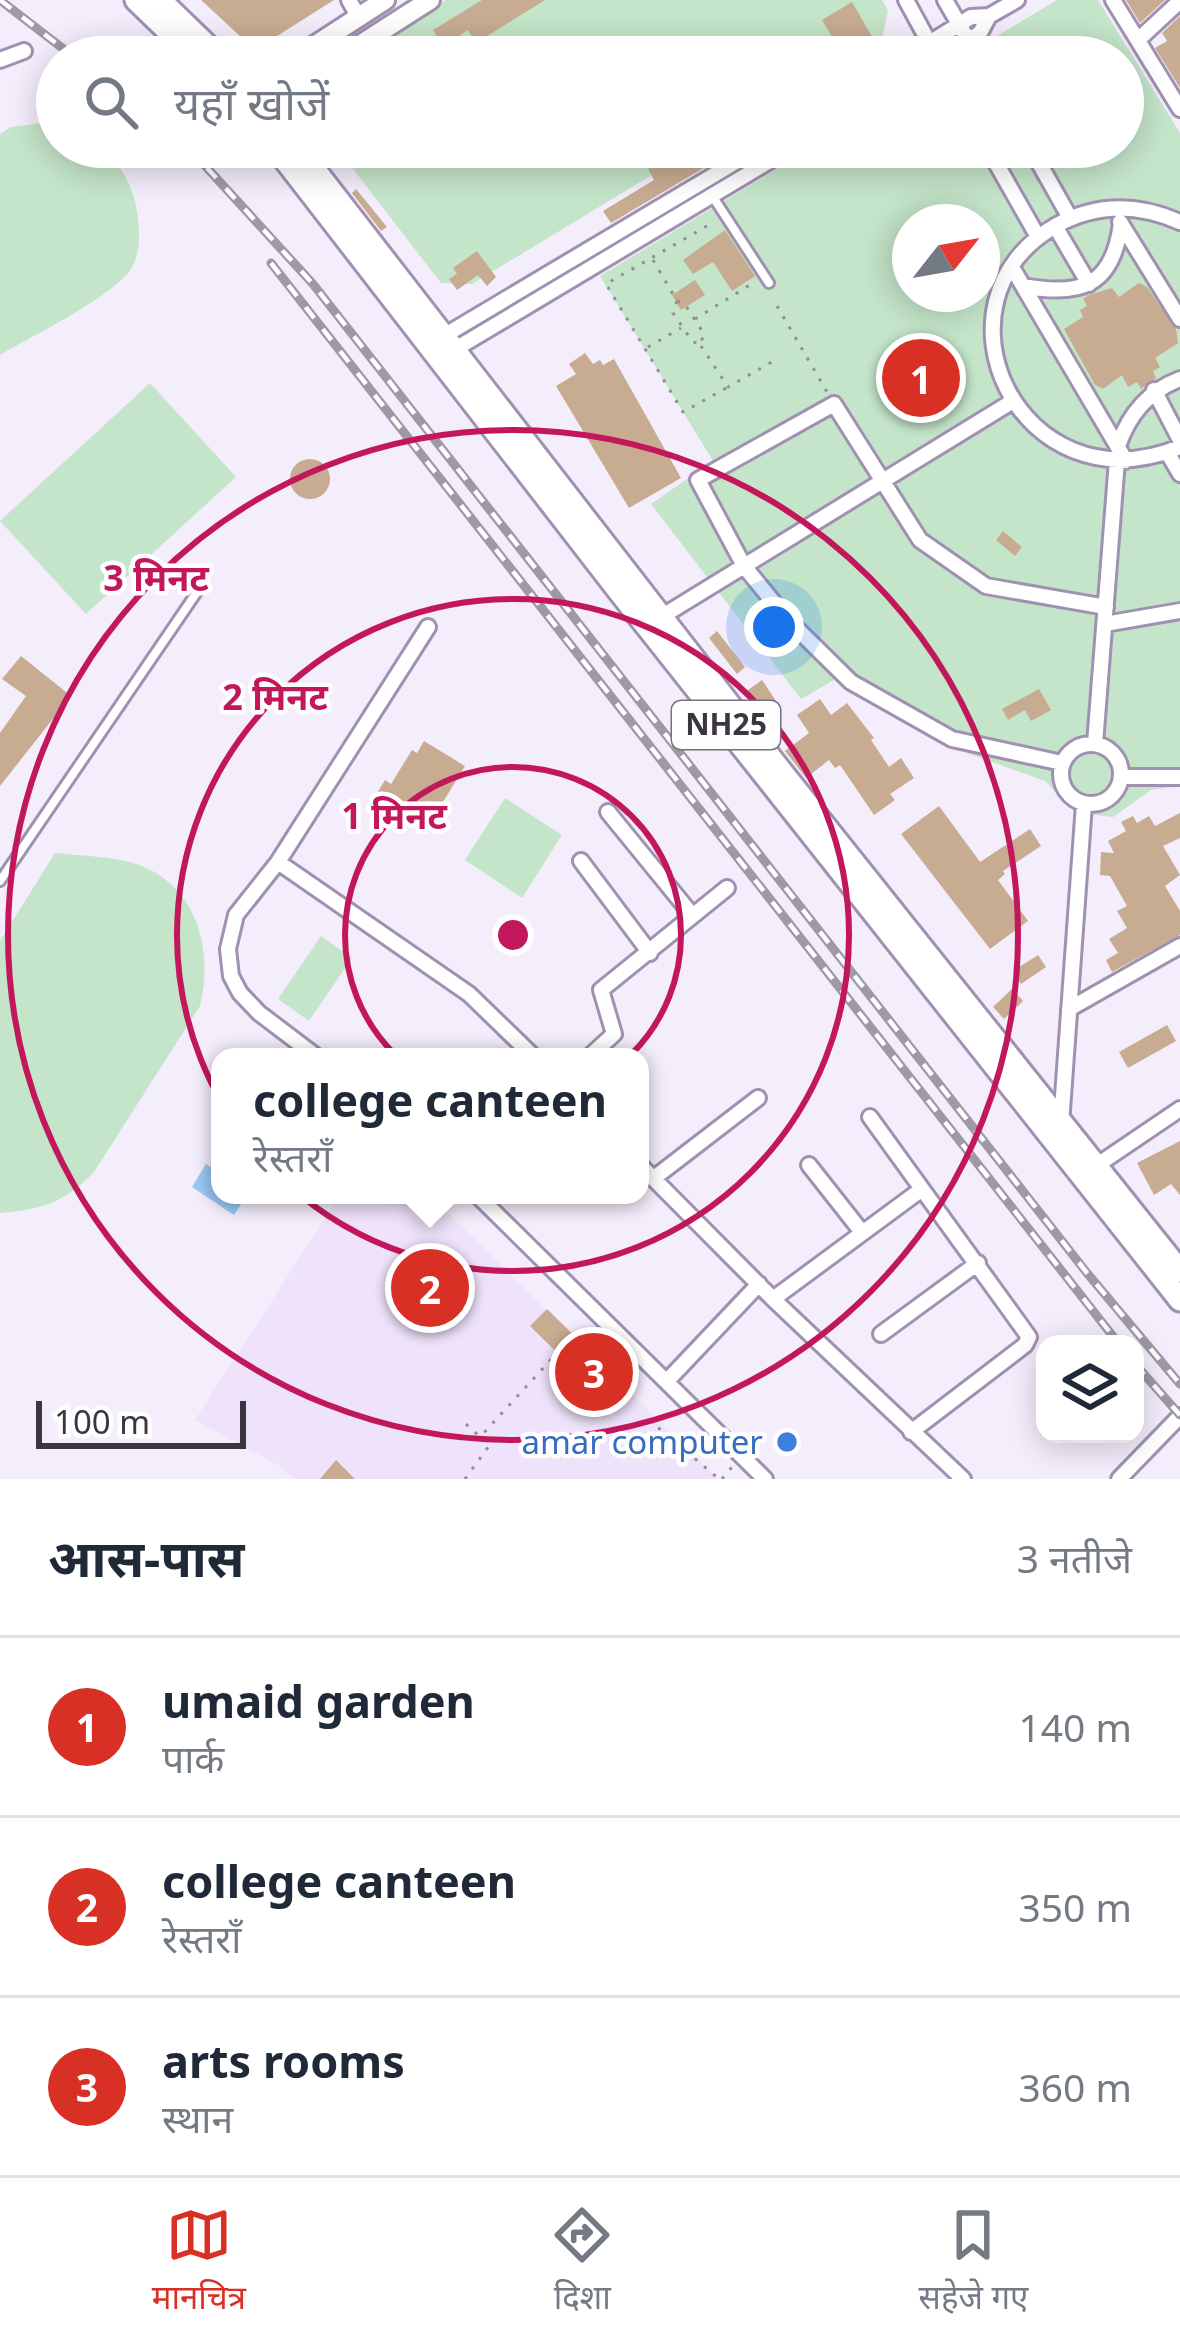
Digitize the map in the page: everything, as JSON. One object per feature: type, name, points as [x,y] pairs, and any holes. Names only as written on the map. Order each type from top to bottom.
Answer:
[{"type":"main road","points":[[136,0],[173,36]]},
{"type":"main road","points":[[160,0],[198,36]]},
{"type":"main road","name":"NH25","points":[[292,168],[661,617],[1061,1124],[1180,1300]]},
{"type":"main road","name":"NH25","points":[[312,168],[440,349],[990,1063],[1090,1170],[1104,1178],[1180,1270]]},
{"type":"street","points":[[321,36],[354,8],[385,0]]},
{"type":"street","points":[[374,36],[430,0]]},
{"type":"street","points":[[906,0],[927,36]]},
{"type":"street","points":[[945,0],[966,36]]},
{"type":"street","points":[[949,36],[959,23],[989,16],[1017,0]]},
{"type":"street","points":[[1113,0],[1136,36]]},
{"type":"street","points":[[1142,36],[1180,1]]},
{"type":"street","points":[[977,36],[989,16]]},
{"type":"street","points":[[0,60],[23,50]]},
{"type":"street","points":[[1144,50],[1180,110]]},
{"type":"street","points":[[440,349],[727,168]]},
{"type":"street","points":[[440,349],[758,168]]},
{"type":"street","points":[[999,168],[1038,237]]},
{"type":"street","points":[[1042,168],[1070,218]]},
{"type":"street","points":[[1111,207],[1180,319]]},
{"type":"street","points":[[1175,446],[1089,458],[1060,447],[1040,433],[1013,401],[997,365],[993,329],[999,296],[1013,269],[1038,237],[1055,226],[1111,207],[1155,212],[1180,222]]},
{"type":"street","points":[[1023,286],[1064,292],[1088,284],[1113,258],[1120,223]]},
{"type":"street","points":[[1055,226],[1088,284]]},
{"type":"street","points":[[1013,269],[1120,456]]},
{"type":"street","points":[[1095,744],[1120,456],[1130,419],[1154,390],[1180,379]]},
{"type":"street","points":[[1154,390],[1180,474]]},
{"type":"street","points":[[661,617],[1013,401]]},
{"type":"street","points":[[1062,763],[952,739],[851,682],[788,620],[744,566],[698,480],[834,404],[920,540],[986,586],[1105,616],[1180,611]]},
{"type":"street","points":[[305,1048],[259,1013],[231,976],[228,949],[236,915],[278,862],[428,627]]},
{"type":"street","points":[[1095,744],[1114,754],[1121,777],[1107,800],[1084,804],[1062,785],[1062,763],[1076,747],[1095,744]]},
{"type":"street","points":[[1121,777],[1180,777]]},
{"type":"street","points":[[1061,1124],[1084,804]]},
{"type":"street","points":[[608,812],[692,915]]},
{"type":"street","points":[[581,861],[650,953]]},
{"type":"street","points":[[278,862],[470,994],[524,1048]]},
{"type":"street","points":[[599,1048],[614,1034],[601,990],[727,888]]},
{"type":"street","points":[[1069,1009],[1180,946]]},
{"type":"street","points":[[654,1178],[758,1098]]},
{"type":"street","points":[[1090,1170],[1180,1109]]},
{"type":"street","points":[[870,1117],[1029,1337],[1025,1346],[911,1432]]},
{"type":"street","points":[[809,1165],[861,1231]]},
{"type":"street","points":[[649,1173],[963,1479]]},
{"type":"street","points":[[773,1299],[922,1189]]},
{"type":"street","points":[[486,1204],[765,1479]]},
{"type":"street","points":[[881,1334],[978,1263]]},
{"type":"street","points":[[667,1381],[759,1284]]},
{"type":"street","points":[[1119,1479],[1175,1420]]},
{"type":"lane","points":[[712,195],[767,279]]},
{"type":"lane","points":[[0,881],[197,592]]},
{"type":"path","points":[[707,226],[607,284],[683,412],[777,359]]},
{"type":"path","points":[[652,258],[677,302],[673,313],[728,387]]},
{"type":"path","points":[[694,319],[767,279]]},
{"type":"path","points":[[677,302],[684,303],[704,334],[700,345]]},
{"type":"path","points":[[777,306],[834,404]]},
{"type":"path","points":[[645,348],[683,328]]},
{"type":"path","points":[[480,1438],[557,1353]]},
{"type":"path","points":[[649,1420],[719,1479]]},
{"type":"path","points":[[465,1479],[489,1446],[466,1424]]},
{"type":"shaded area","points":[[334,1204],[439,1204],[718,1479],[294,1479],[280,1466],[195,1420]]},
{"type":"green space","points":[[446,0],[882,0],[888,10],[881,36],[388,36]]},
{"type":"green space","points":[[1057,0],[1098,0],[1120,36],[997,36]]},
{"type":"green space","points":[[1144,75],[1180,133],[1180,786],[1151,790],[1113,817],[1076,813],[1045,781],[936,742],[841,676],[801,699],[651,504],[713,461],[600,276],[778,168],[1144,168]]},
{"type":"green space","points":[[36,124],[36,168],[120,168],[135,203],[139,233],[137,254],[123,278],[72,315],[0,355],[0,134],[11,127]]},
{"type":"green space","points":[[352,168],[663,168],[472,284],[441,283]]},
{"type":"green space","points":[[150,383],[236,477],[86,614],[0,521]]},
{"type":"green space","points":[[505,798],[562,835],[522,898],[465,860]]},
{"type":"green space","points":[[55,853],[129,862],[175,888],[187,904],[202,943],[204,985],[200,1006],[94,1172],[51,1203],[0,1213],[0,941]]},
{"type":"green space","points":[[321,936],[352,958],[309,1021],[278,999]]},
{"type":"water","points":[[206,1164],[211,1167],[211,1200],[192,1187]]},
{"type":"water","points":[[218,1204],[241,1204],[234,1215]]},
{"type":"building","points":[[201,0],[334,0],[277,36],[240,36]]},
{"type":"building","points":[[482,0],[545,0],[487,36],[472,36],[468,30],[459,36],[437,36],[433,30]]},
{"type":"building","points":[[1126,0],[1165,0],[1140,23]]},
{"type":"building","points":[[852,2],[872,36],[832,36],[822,20]]},
{"type":"building","points":[[1180,16],[1180,88],[1155,48],[1167,41],[1162,33]]},
{"type":"building","points":[[704,168],[611,223],[603,211],[654,180],[648,169]]},
{"type":"building","points":[[356,189],[387,227],[381,231],[352,193]]},
{"type":"building","points":[[725,230],[755,276],[732,291],[713,262],[693,274],[683,260]]},
{"type":"building","points":[[477,251],[496,277],[487,286],[478,275],[457,290],[449,279],[457,274],[453,268]]},
{"type":"building","points":[[695,280],[705,295],[681,310],[672,295]]},
{"type":"building","points":[[1139,283],[1147,287],[1176,329],[1178,343],[1155,358],[1160,367],[1153,371],[1156,378],[1141,389],[1137,382],[1128,387],[1122,375],[1103,389],[1095,385],[1064,329],[1083,317],[1080,310],[1087,306],[1083,299],[1089,295],[1112,288],[1119,297]]},
{"type":"building","points":[[585,353],[593,364],[614,359],[681,478],[629,508],[556,386],[576,374],[569,364]]},
{"type":"building","points":[[925,356],[935,373],[917,383],[907,365]]},
{"type":"building","points":[[310,459],[324,465],[330,479],[324,493],[310,499],[296,493],[290,479],[296,465]]},
{"type":"building","points":[[1003,531],[1022,547],[1015,556],[996,540]]},
{"type":"building","points":[[717,631],[745,667],[737,674],[709,638]]},
{"type":"building","points":[[21,656],[71,696],[0,786],[0,733],[26,696],[2,679]]},
{"type":"building","points":[[762,680],[782,710],[770,718],[759,702],[752,706],[744,693]]},
{"type":"building","points":[[1039,689],[1051,710],[1031,721],[1025,710],[1008,720],[1002,709]]},
{"type":"building","points":[[820,699],[831,715],[847,703],[889,767],[901,758],[914,778],[890,794],[895,800],[874,815],[840,765],[835,768],[829,760],[806,778],[785,751],[809,733],[797,715]]},
{"type":"building","points":[[424,741],[465,766],[435,815],[423,808],[419,815],[405,806],[402,811],[376,795],[385,780],[391,784],[412,750],[417,753]]},
{"type":"building","points":[[939,806],[980,862],[1030,829],[1041,846],[1003,871],[998,880],[1028,921],[990,949],[901,834]]},
{"type":"building","points":[[1180,813],[1180,838],[1163,846],[1180,875],[1165,886],[1180,911],[1180,935],[1112,972],[1106,960],[1118,953],[1109,939],[1127,928],[1117,911],[1127,906],[1110,876],[1100,875],[1101,852],[1114,853],[1108,841],[1126,831],[1121,822],[1133,816],[1137,823],[1149,816],[1155,826]]},
{"type":"building","points":[[1038,955],[1046,967],[1021,984],[1013,971]]},
{"type":"building","points":[[1012,989],[1023,1001],[1004,1019],[993,1007]]},
{"type":"building","points":[[1167,1025],[1176,1041],[1128,1068],[1119,1052]]},
{"type":"building","points":[[1180,1141],[1180,1195],[1171,1184],[1154,1195],[1137,1163]]},
{"type":"building","points":[[453,1263],[465,1275],[433,1307],[421,1295]]},
{"type":"building","points":[[547,1309],[631,1391],[614,1409],[530,1326]]},
{"type":"building","points":[[336,1460],[355,1479],[320,1479]]},
{"type":"railway","points":[[0,0],[47,36]]},
{"type":"railway","points":[[207,168],[313,284],[1087,1273],[1180,1384]]},
{"type":"railway","points":[[271,263],[1112,1335]]},
{"type":"railway","points":[[1144,1374],[1180,1415]]},
{"type":"place","name":"umaid garden","points":[[921,378]]},
{"type":"place","name":"college canteen","points":[[430,1288]]},
{"type":"place","name":"arts rooms","points":[[594,1372]]},
{"type":"place","name":"amar computer","points":[[787,1442]]}]
